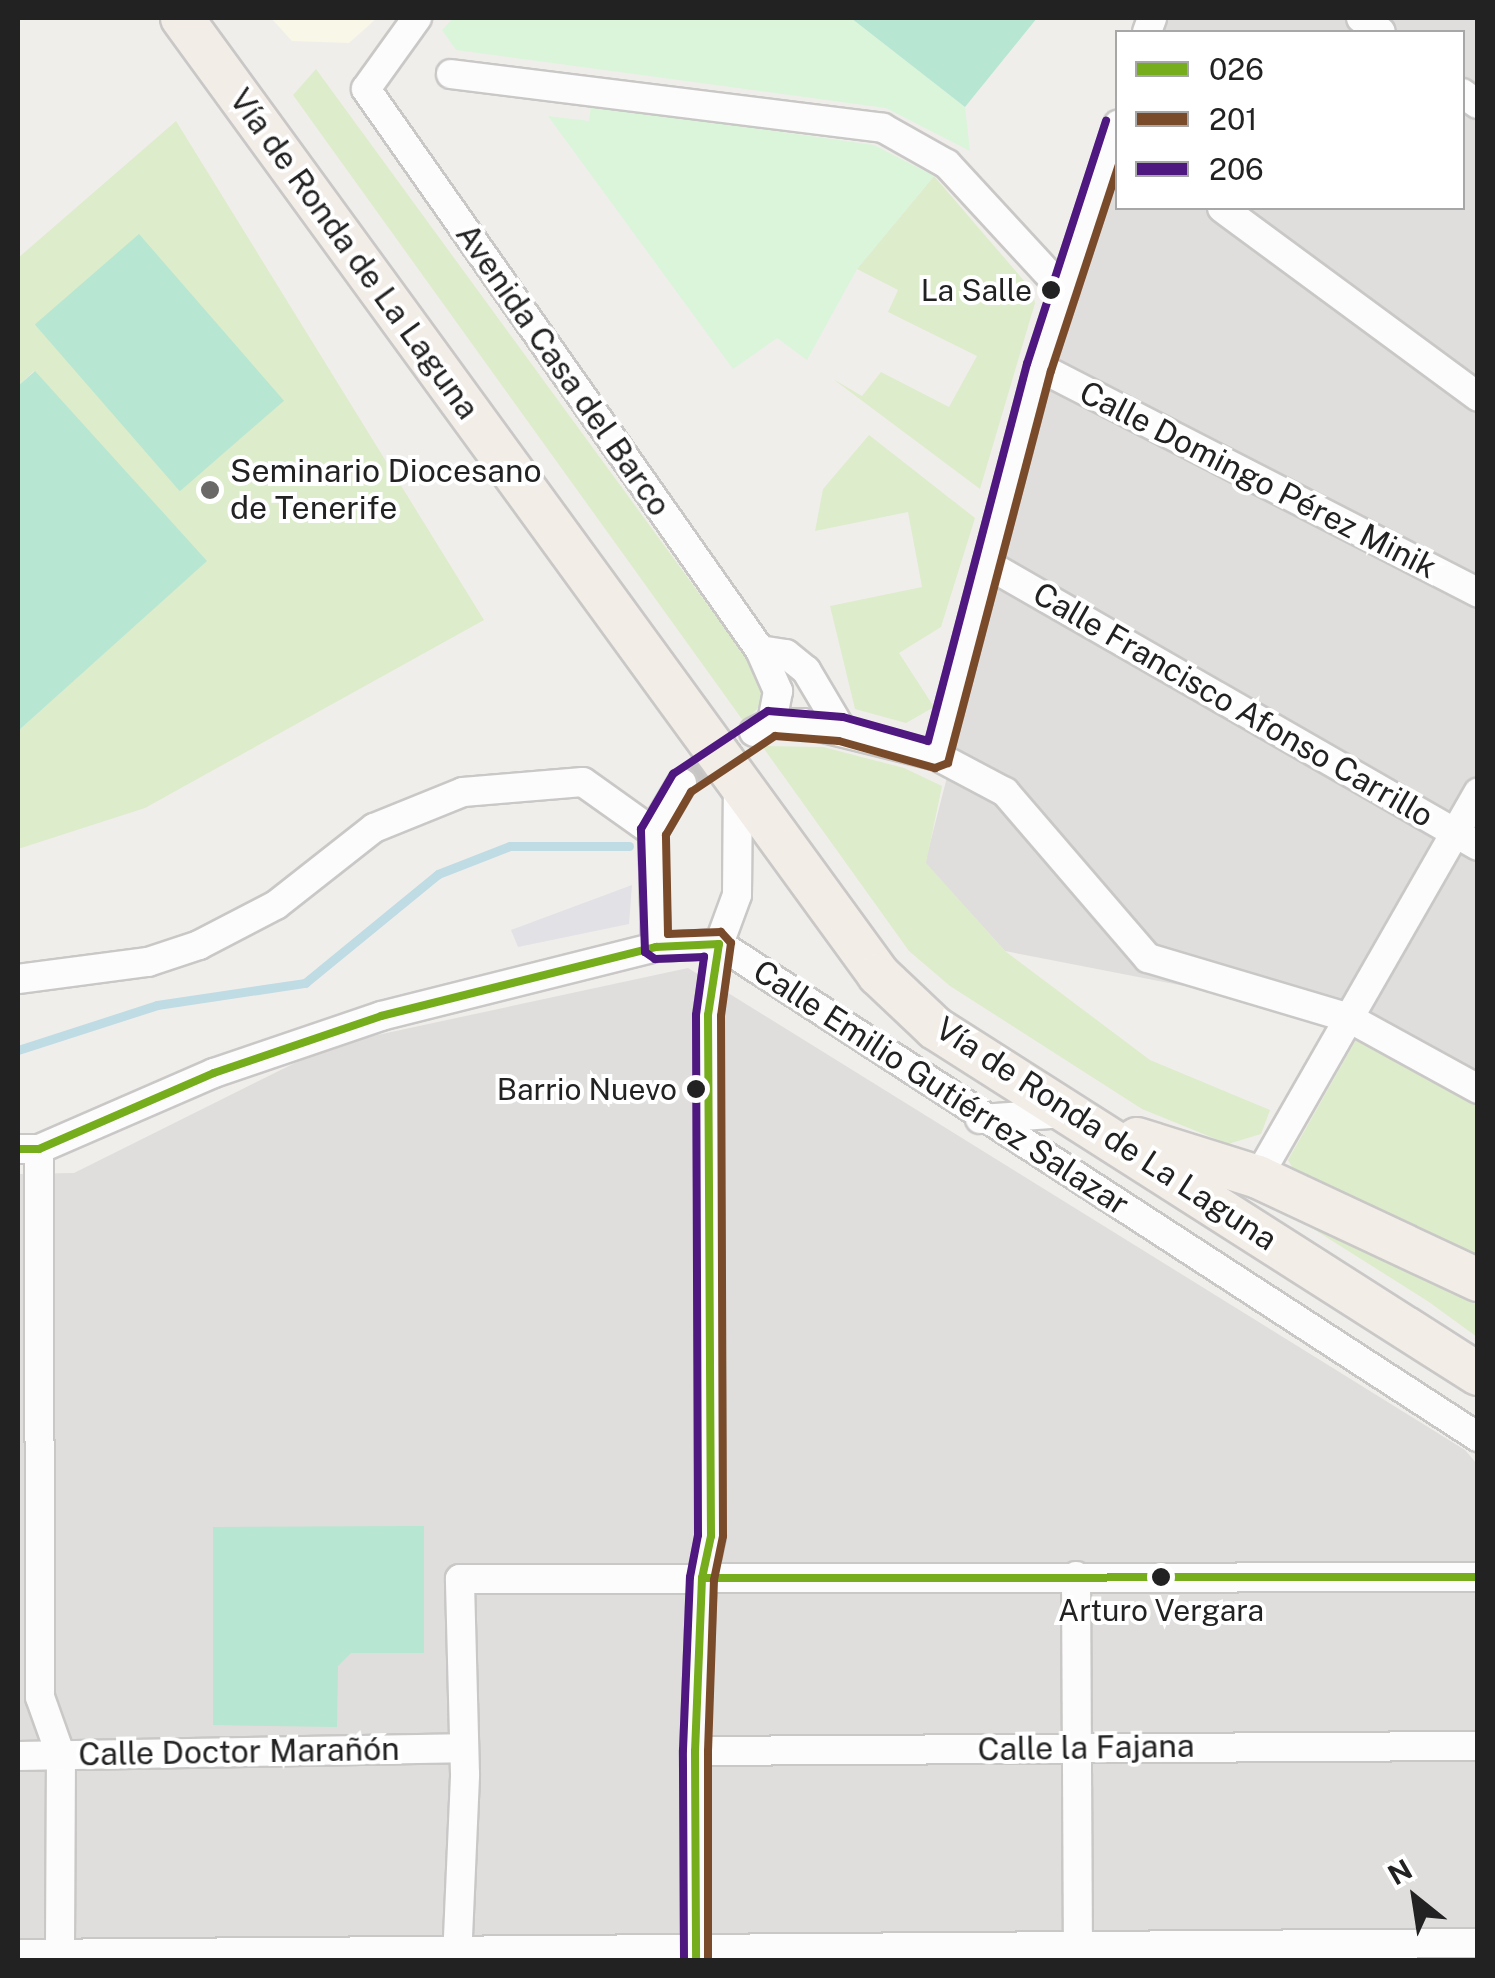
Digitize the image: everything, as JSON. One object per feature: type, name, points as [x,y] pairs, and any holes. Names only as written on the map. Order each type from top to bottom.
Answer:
[{"type":"main road","name":"Vía de Ronda de La Laguna","points":[[182,18],[879,976],[936,1028],[1478,1374]]},
{"type":"main road","points":[[1071,1117],[1258,1177],[1478,1280]]},
{"type":"street","name":"Avenida Casa del Barco","points":[[416,18],[366,89],[760,650],[778,691],[763,728],[841,729]]},
{"type":"street","points":[[451,74],[882,128],[947,164],[1064,291]]},
{"type":"street","points":[[938,756],[1039,368],[1115,135]]},
{"type":"street","points":[[1225,210],[1478,396]]},
{"type":"street","name":"Calle Domingo Pérez Minik","points":[[1039,368],[1478,593]]},
{"type":"street","name":"Calle Francisco Afonso Carrillo","points":[[987,564],[1466,839]]},
{"type":"street","points":[[760,650],[786,654],[806,670],[841,729],[938,756],[1006,792],[1148,958],[1349,1018],[1478,1089]]},
{"type":"street","points":[[18,980],[148,962],[199,946],[276,905],[374,828],[463,792],[583,782],[654,832]]},
{"type":"street","points":[[656,947],[654,832],[682,783]]},
{"type":"street","points":[[697,1957],[695,1751],[702,1578],[712,1536],[708,1015],[718,944],[737,894],[738,784]]},
{"type":"street","points":[[1258,1177],[1349,1018],[1466,839],[1478,792]]},
{"type":"street","name":"Calle Emilio Gutiérrez Salazar","points":[[28,1149],[214,1073],[381,1016],[656,947],[718,944],[980,1119],[1478,1437]]},
{"type":"street","points":[[980,1119],[1071,1117]]},
{"type":"street","points":[[28,1149],[40,1697],[61,1756],[60,1954]]},
{"type":"street","points":[[1076,1576],[1080,1953]]},
{"type":"street","points":[[458,1957],[460,1580],[1478,1577]]},
{"type":"street","name":"Calle la Fajana","points":[[695,1751],[1478,1746]]},
{"type":"street","name":"Calle Doctor Marañón","points":[[18,1756],[462,1748]]},
{"type":"street","points":[[18,1954],[697,1957],[1478,1944]]},
{"type":"shaded area","points":[[271,18],[377,18],[349,43],[292,41]]},
{"type":"shaded area","points":[[1143,18],[1477,18],[1477,1094],[1349,1018],[1005,951],[925,863],[1115,122],[1115,210],[1465,210],[1465,30],[1140,30]]},
{"type":"shaded area","points":[[632,885],[629,924],[518,947],[511,930]]},
{"type":"shaded area","points":[[688,968],[1465,1450],[1477,1464],[1477,1960],[18,1960],[18,1174],[74,1173],[331,1045]]},
{"type":"green space","points":[[453,18],[851,18],[965,107],[970,151],[886,108],[456,50],[442,30]]},
{"type":"green space","points":[[851,18],[1037,18],[965,107]]},
{"type":"green space","points":[[316,69],[764,682],[764,702],[744,722],[293,95]]},
{"type":"green space","points":[[591,105],[874,145],[934,176],[857,269],[807,360],[777,338],[733,369],[548,116],[589,121]]},
{"type":"green space","name":"Seminario Diocesano de Tenerife","points":[[176,121],[484,620],[145,808],[18,849],[18,731],[206,561],[34,371],[18,386],[18,258]]},
{"type":"green space","points":[[934,176],[1032,290],[1035,303],[980,489],[833,379],[862,396],[881,372],[949,407],[977,356],[888,312],[898,290],[857,269]]},
{"type":"green space","points":[[139,234],[284,401],[180,491],[35,325]]},
{"type":"green space","points":[[35,371],[207,561],[18,731],[18,386]]},
{"type":"green space","points":[[869,435],[975,518],[941,627],[899,653],[934,707],[906,723],[855,709],[830,606],[922,587],[908,512],[815,531],[823,489]]},
{"type":"green space","points":[[762,746],[823,747],[904,768],[942,786],[926,863],[1005,951],[1150,1060],[1270,1110],[1261,1134],[1228,1144],[1142,1109],[950,986],[909,951]]},
{"type":"green space","points":[[1357,1038],[1477,1105],[1477,1262],[1298,1177],[1288,1160]]},
{"type":"green space","points":[[1285,1211],[1477,1295],[1477,1337],[1429,1302]]},
{"type":"green space","points":[[424,1526],[424,1653],[351,1653],[338,1666],[337,1727],[213,1725],[213,1527]]},
{"type":"waterway","points":[[18,1050],[157,1005],[305,983],[438,874],[510,846],[629,846]]},
{"type":"tunnel","points":[[682,783],[754,732]]},
{"type":"transit line","name":"206","points":[[684,1960],[683,1750],[690,1577],[698,1535],[696,1015],[704,957],[655,959],[645,952],[641,829],[673,774],[768,711],[843,717],[928,741],[1027,364],[1106,121]]},
{"type":"transit line","name":"201","points":[[708,1960],[708,1751],[714,1580],[723,1536],[721,1016],[731,943],[721,932],[668,934],[666,835],[691,792],[775,736],[839,741],[935,768],[948,763],[1051,371],[1115,176]]},
{"type":"transit line","name":"026","points":[[18,1149],[39,1149],[214,1073],[381,1016],[656,947],[719,944],[708,1015],[711,1536],[702,1578],[695,1751],[696,1960]]},
{"type":"transit line","name":"026","points":[[702,1578],[1478,1577]]},
{"type":"place","name":"La Salle","points":[[1051,290]]},
{"type":"place","name":"Seminario Diocesano de Tenerife","points":[[210,490]]},
{"type":"place","name":"Barrio Nuevo","points":[[696,1089]]},
{"type":"place","name":"Arturo Vergara","points":[[1161,1577]]}]
